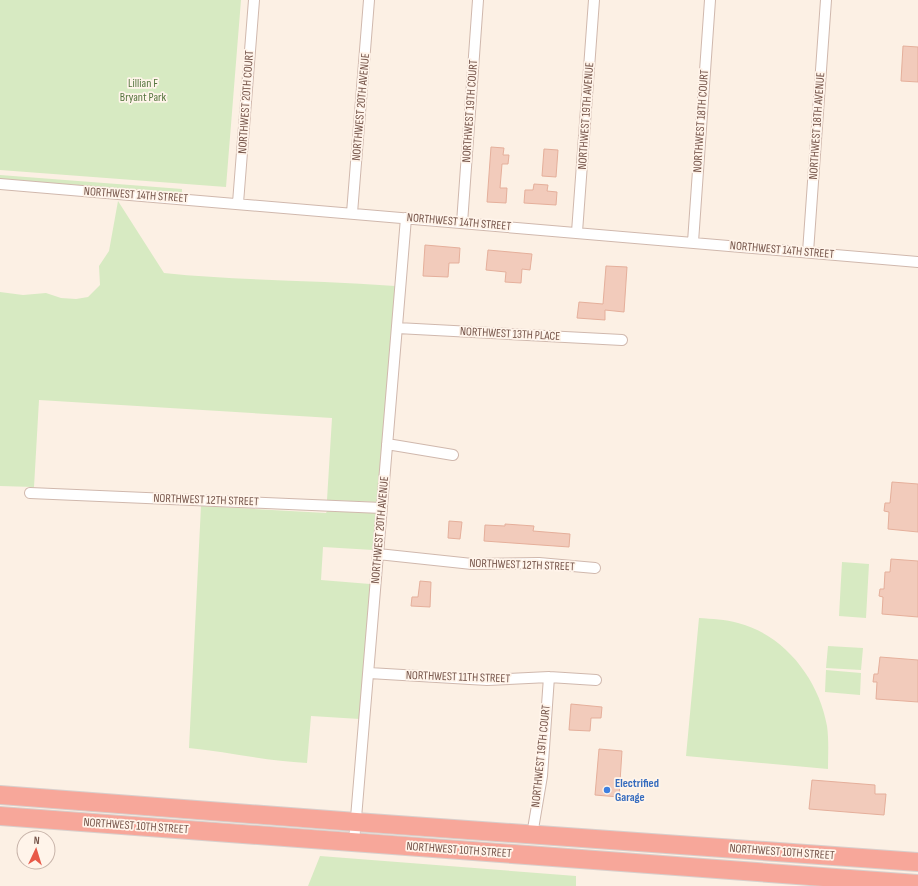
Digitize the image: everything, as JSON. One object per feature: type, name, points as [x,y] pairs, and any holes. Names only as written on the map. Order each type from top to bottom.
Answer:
[{"type":"highway","name":"NORTHWEST 10TH STREET","points":[[0,795],[587,839],[874,873],[918,884]]},
{"type":"highway","points":[[70,821],[89,815],[97,810],[103,803]]},
{"type":"highway","name":"NORTHWEST 10TH STREET","points":[[0,816],[586,859],[874,873],[918,862]]},
{"type":"highway","points":[[586,859],[587,839]]},
{"type":"street","name":"NORTHWEST 20TH COURT","points":[[238,203],[254,0]]},
{"type":"street","name":"NORTHWEST 20TH AVENUE","points":[[352,213],[369,0]]},
{"type":"street","name":"NORTHWEST 19TH COURT","points":[[462,222],[478,0]]},
{"type":"street","name":"NORTHWEST 19TH AVENUE","points":[[578,232],[594,0]]},
{"type":"street","name":"NORTHWEST 18TH COURT","points":[[693,242],[710,0]]},
{"type":"street","name":"NORTHWEST 18TH AVENUE","points":[[808,252],[826,0]]},
{"type":"street","name":"NORTHWEST 14TH STREET","points":[[0,184],[462,222],[918,262]]},
{"type":"street","name":"NORTHWEST 20TH AVENUE","points":[[354,842],[406,218]]},
{"type":"street","name":"NORTHWEST 13TH PLACE","points":[[397,328],[622,340]]},
{"type":"street","points":[[387,444],[454,455]]},
{"type":"street","name":"NORTHWEST 12TH STREET","points":[[30,493],[382,508]]},
{"type":"street","name":"NORTHWEST 12TH STREET","points":[[378,554],[472,564],[539,563],[595,568]]},
{"type":"street","name":"NORTHWEST 11TH STREET","points":[[369,673],[487,680],[549,677],[596,680]]},
{"type":"street","name":"NORTHWEST 19TH COURT","points":[[532,835],[542,776],[549,677]]},
{"type":"green space","name":"Lillian F Bryant Park","points":[[0,0],[241,0],[226,187],[0,170]]},
{"type":"green space","points":[[0,175],[182,189],[182,193],[0,179]]},
{"type":"green space","points":[[118,201],[164,273],[222,278],[395,286],[377,502],[327,500],[332,418],[39,400],[34,487],[0,486],[0,292],[23,295],[46,293],[61,298],[76,299],[88,297],[100,285],[99,266],[109,251]]},
{"type":"green space","points":[[201,506],[326,513],[327,511],[376,513],[373,550],[323,547],[321,580],[370,584],[360,719],[311,716],[307,763],[189,748]]},
{"type":"green space","points":[[842,562],[869,564],[866,618],[839,616]]},
{"type":"green space","points":[[699,618],[718,619],[738,623],[755,629],[771,638],[785,649],[797,662],[808,676],[823,709],[828,731],[828,769],[686,756]]},
{"type":"green space","points":[[828,646],[863,648],[861,670],[826,668]]},
{"type":"green space","points":[[826,670],[861,673],[860,695],[825,692]]},
{"type":"green space","points":[[320,856],[576,876],[576,886],[308,886]]},
{"type":"building","points":[[903,46],[918,47],[918,82],[901,81]]},
{"type":"building","points":[[491,147],[504,148],[503,155],[509,155],[508,164],[502,164],[500,188],[507,188],[506,203],[487,202]]},
{"type":"building","points":[[544,149],[558,150],[556,177],[542,176]]},
{"type":"building","points":[[534,184],[548,185],[547,191],[557,192],[556,205],[524,203],[525,190],[533,190]]},
{"type":"building","points":[[425,245],[460,248],[459,263],[449,263],[448,277],[423,276]]},
{"type":"building","points":[[488,250],[532,254],[530,270],[522,269],[521,283],[505,282],[506,272],[486,270]]},
{"type":"building","points":[[606,266],[627,267],[624,312],[605,310],[605,320],[577,318],[579,302],[603,304]]},
{"type":"building","points":[[892,482],[918,484],[918,532],[888,529],[889,512],[884,511],[885,503],[890,503]]},
{"type":"building","points":[[449,521],[462,522],[460,539],[448,538]]},
{"type":"building","points":[[505,524],[534,526],[533,531],[570,534],[569,547],[484,541],[485,525],[505,526]]},
{"type":"building","points":[[891,559],[918,561],[918,617],[882,614],[883,597],[879,596],[880,589],[884,589],[885,572],[890,572]]},
{"type":"building","points":[[420,581],[431,582],[430,607],[411,606],[412,597],[418,597]]},
{"type":"building","points":[[880,657],[918,660],[918,702],[876,699],[877,682],[873,682],[874,674],[878,674]]},
{"type":"building","points":[[571,704],[602,707],[601,718],[591,718],[590,731],[569,730]]},
{"type":"building","points":[[599,749],[622,751],[619,797],[595,795]]},
{"type":"building","points":[[812,780],[875,785],[875,794],[886,794],[884,815],[809,809]]},
{"type":"place","name":"Electrified Garage","points":[[607,790]]}]
